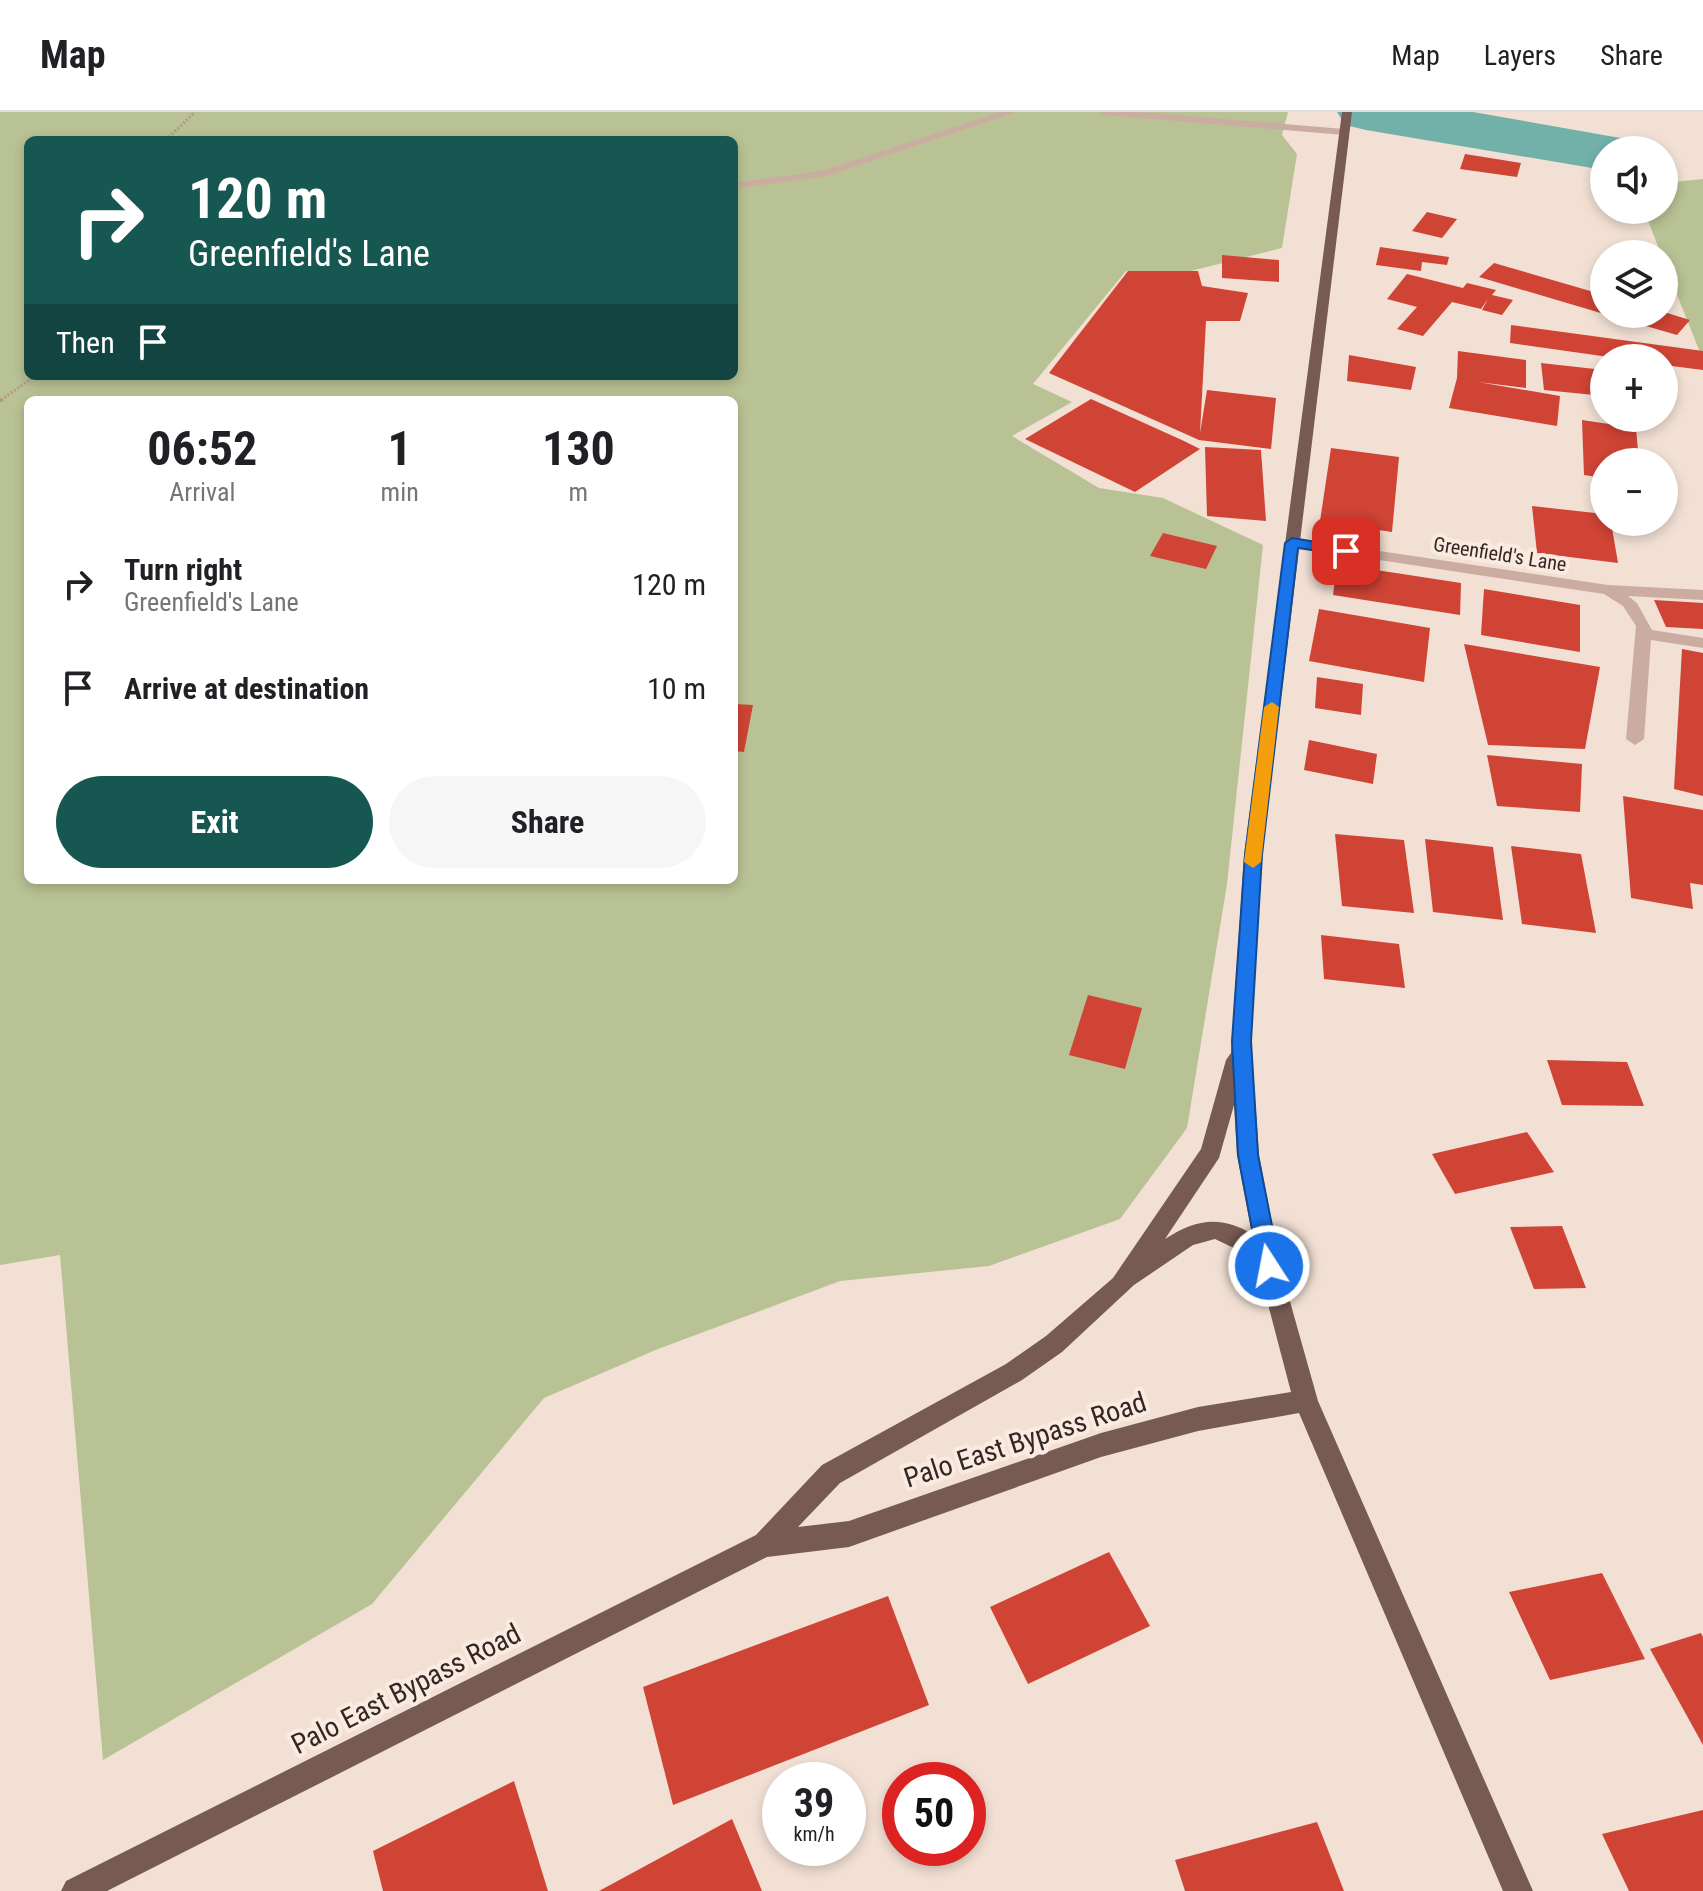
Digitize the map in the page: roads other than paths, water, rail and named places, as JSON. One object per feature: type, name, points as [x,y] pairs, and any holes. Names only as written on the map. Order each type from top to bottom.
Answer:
[{"type":"main road","points":[[1345,123],[1253,855],[1241,1041],[1248,1155],[1269,1266],[1306,1401],[1518,1891]]},
{"type":"main road","name":"Palo East Bypass Road","points":[[1121,1285],[1211,1152],[1241,1041]]},
{"type":"main road","name":"Palo East Bypass Road","points":[[765,1544],[831,1474],[1014,1372],[1054,1344],[1121,1285],[1182,1240],[1215,1228],[1236,1233],[1269,1266]]},
{"type":"main road","name":"Palo East Bypass Road","points":[[76,1891],[765,1544],[849,1534],[1101,1445],[1198,1419],[1306,1401]]},
{"type":"street","points":[[738,185],[823,174],[1010,112]]},
{"type":"street","points":[[1104,112],[1345,123]]},
{"type":"street","name":"Greenfield's Lane","points":[[1292,543],[1608,590],[1703,595]]},
{"type":"street","points":[[1400,559],[1399,568],[1546,594]]},
{"type":"street","points":[[1608,590],[1629,603],[1644,626],[1635,739]]},
{"type":"street","points":[[1643,634],[1703,643]]},
{"type":"water","points":[[1396,112],[1409,112],[1590,142],[1590,153],[1578,152],[1394,121]]},
{"type":"waterway","points":[[1366,112],[1590,150]]}]
